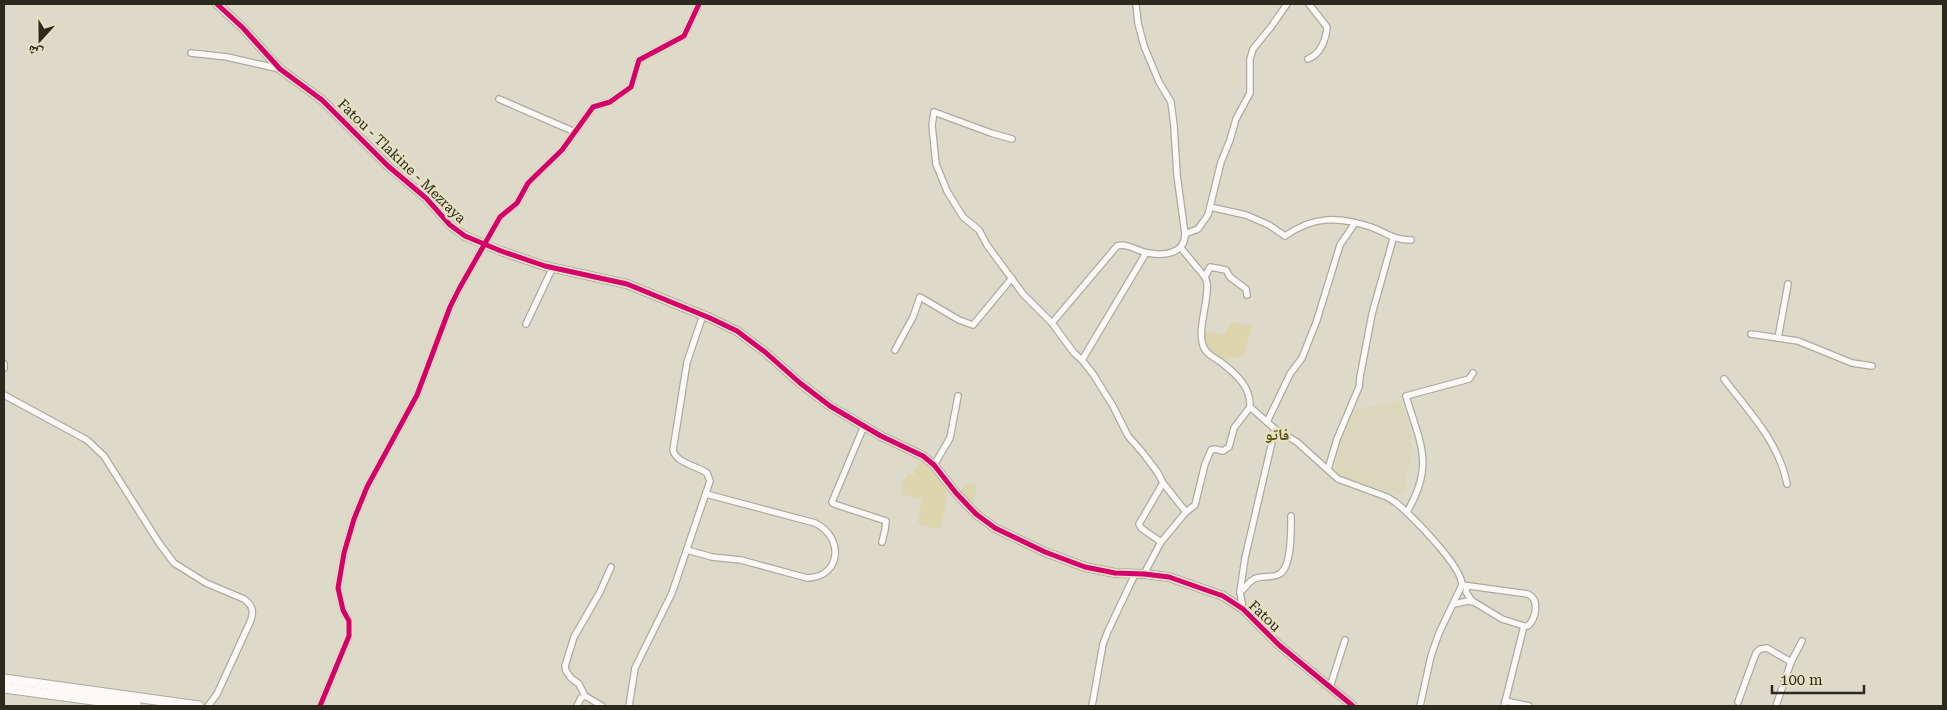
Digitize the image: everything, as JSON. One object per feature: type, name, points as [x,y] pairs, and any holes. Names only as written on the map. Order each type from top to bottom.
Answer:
[{"type":"main road","points":[[4,679],[199,706]]},
{"type":"main road","points":[[4,688],[137,706]]},
{"type":"street","name":"Fatou - Tlakine - Mezraya","points":[[217,4],[243,28],[280,69],[322,100],[388,166],[426,198],[450,225],[465,236],[485,245],[553,267],[627,284],[703,315],[748,338],[814,394],[864,426],[923,456],[934,465],[967,504],[995,528],[1072,562],[1103,571],[1144,574]]},
{"type":"street","points":[[320,706],[349,636],[349,621],[339,598],[338,588],[344,553],[354,519],[367,487],[417,395],[454,298],[500,217],[517,203],[528,183],[562,150],[594,107],[610,102],[631,87],[639,60],[684,36],[699,4]]},
{"type":"street","points":[[1185,234],[1193,232],[1202,226],[1210,207],[1221,162],[1236,119],[1250,93],[1251,54],[1287,4]]},
{"type":"street","points":[[1308,59],[1313,58],[1324,42],[1327,27],[1309,4]]},
{"type":"street","points":[[1052,323],[1116,246],[1127,245],[1146,253],[1168,253],[1181,248],[1184,242],[1185,234],[1177,174],[1171,102],[1144,46],[1138,24],[1136,5]]},
{"type":"street","points":[[191,54],[227,57],[280,69]]},
{"type":"street","points":[[499,99],[575,132]]},
{"type":"street","points":[[1012,139],[934,112],[932,124],[936,164],[947,191],[963,217],[979,230],[987,246],[1023,294],[1052,323],[1074,353],[1082,360],[1105,392],[1128,436],[1144,453],[1158,473],[1162,483],[1186,512]]},
{"type":"street","points":[[1210,207],[1246,215],[1269,225],[1285,236],[1310,222],[1333,219],[1371,228],[1394,239],[1411,240]]},
{"type":"street","points":[[1267,422],[1290,374],[1302,358],[1317,320],[1340,244],[1355,223]]},
{"type":"street","points":[[1328,469],[1337,439],[1360,387],[1360,377],[1372,314],[1394,239]]},
{"type":"street","points":[[1144,574],[1161,542],[1186,512],[1195,505],[1205,464],[1211,450],[1223,451],[1229,447],[1234,428],[1250,407],[1249,392],[1242,382],[1204,348],[1202,334],[1208,289],[1205,277],[1181,248]]},
{"type":"street","points":[[1082,360],[1146,253]]},
{"type":"street","points":[[526,324],[553,267]]},
{"type":"street","points":[[1205,277],[1210,267],[1226,270],[1230,277],[1246,289],[1248,295]]},
{"type":"street","points":[[894,350],[913,317],[920,297],[959,320],[973,325],[1012,278]]},
{"type":"street","points":[[1778,338],[1788,284]]},
{"type":"street","points":[[629,706],[636,668],[672,593],[710,481],[707,473],[675,456],[673,450],[687,362],[703,315]]},
{"type":"street","points":[[1751,334],[1798,341],[1852,363],[1872,366]]},
{"type":"street","points":[[1406,512],[1422,478],[1423,465],[1420,435],[1406,396],[1469,379],[1473,373]]},
{"type":"street","points":[[1724,379],[1772,442],[1782,465],[1787,484]]},
{"type":"street","points":[[4,395],[88,440],[104,456],[158,543],[174,563],[206,583],[244,599],[253,608],[251,620],[217,694],[208,706]]},
{"type":"street","points":[[934,465],[950,438],[958,396]]},
{"type":"street","points":[[1250,407],[1275,429],[1297,442],[1342,481],[1387,497],[1406,512],[1454,567],[1465,585],[1468,597],[1474,602],[1502,619],[1524,626],[1528,626],[1534,617],[1536,601],[1533,596],[1465,585]]},
{"type":"street","points":[[864,426],[832,502],[886,521],[882,542]]},
{"type":"street","points":[[1244,609],[1240,592],[1241,576],[1275,429]]},
{"type":"street","points":[[1161,542],[1141,528],[1139,524],[1162,483]]},
{"type":"street","points":[[687,550],[712,557],[741,560],[807,578],[816,578],[823,575],[829,570],[834,559],[836,553],[830,533],[815,523],[706,494]]},
{"type":"street","points":[[1240,592],[1256,578],[1276,576],[1283,571],[1291,543],[1292,516]]},
{"type":"street","points":[[602,706],[585,696],[579,684],[566,671],[566,660],[574,638],[600,592],[611,566]]},
{"type":"street","points":[[1092,706],[1108,631],[1135,574]]},
{"type":"street","name":"Fatou","points":[[1144,574],[1169,577],[1198,586],[1223,596],[1244,609],[1279,645],[1353,706]]},
{"type":"street","points":[[1420,706],[1431,656],[1439,633],[1465,585]]},
{"type":"street","points":[[1454,604],[1468,601],[1474,602]]},
{"type":"street","points":[[1524,626],[1504,704],[1530,706]]},
{"type":"street","points":[[1330,687],[1345,640]]},
{"type":"street","points":[[1776,706],[1791,662],[1802,641]]},
{"type":"street","points":[[1738,702],[1756,653],[1760,649],[1767,648],[1791,662]]},
{"type":"street","points":[[577,706],[581,698],[585,696]]},
{"type":"shaded area","points":[[1232,322],[1252,326],[1244,356],[1222,360],[1209,348],[1205,331],[1223,335]]},
{"type":"shaded area","points":[[1401,400],[1412,434],[1412,451],[1403,495],[1338,475],[1335,470],[1337,442],[1352,411]]},
{"type":"shaded area","points":[[920,461],[932,468],[948,489],[941,529],[922,526],[918,521],[922,500],[901,494],[904,479],[906,479],[907,474],[913,475]]},
{"type":"shaded area","points":[[965,482],[978,486],[971,504],[961,493]]},
{"type":"cycle path","points":[[217,4],[243,28],[280,69],[322,100],[388,166],[426,198],[450,225],[465,236],[545,266],[627,284],[737,331],[830,406],[881,436],[923,456],[934,465],[956,493],[976,514],[995,528],[1045,552],[1085,567],[1115,573],[1169,577],[1223,596],[1243,609],[1279,645],[1353,706]]},
{"type":"cycle path","points":[[320,706],[349,636],[349,621],[343,610],[338,588],[344,553],[354,519],[367,487],[417,395],[450,307],[459,289],[500,217],[517,203],[528,183],[562,150],[593,107],[610,102],[631,87],[639,60],[684,36],[699,4]]},
{"type":"district","name":"فاتو","points":[[1277,434]]}]
